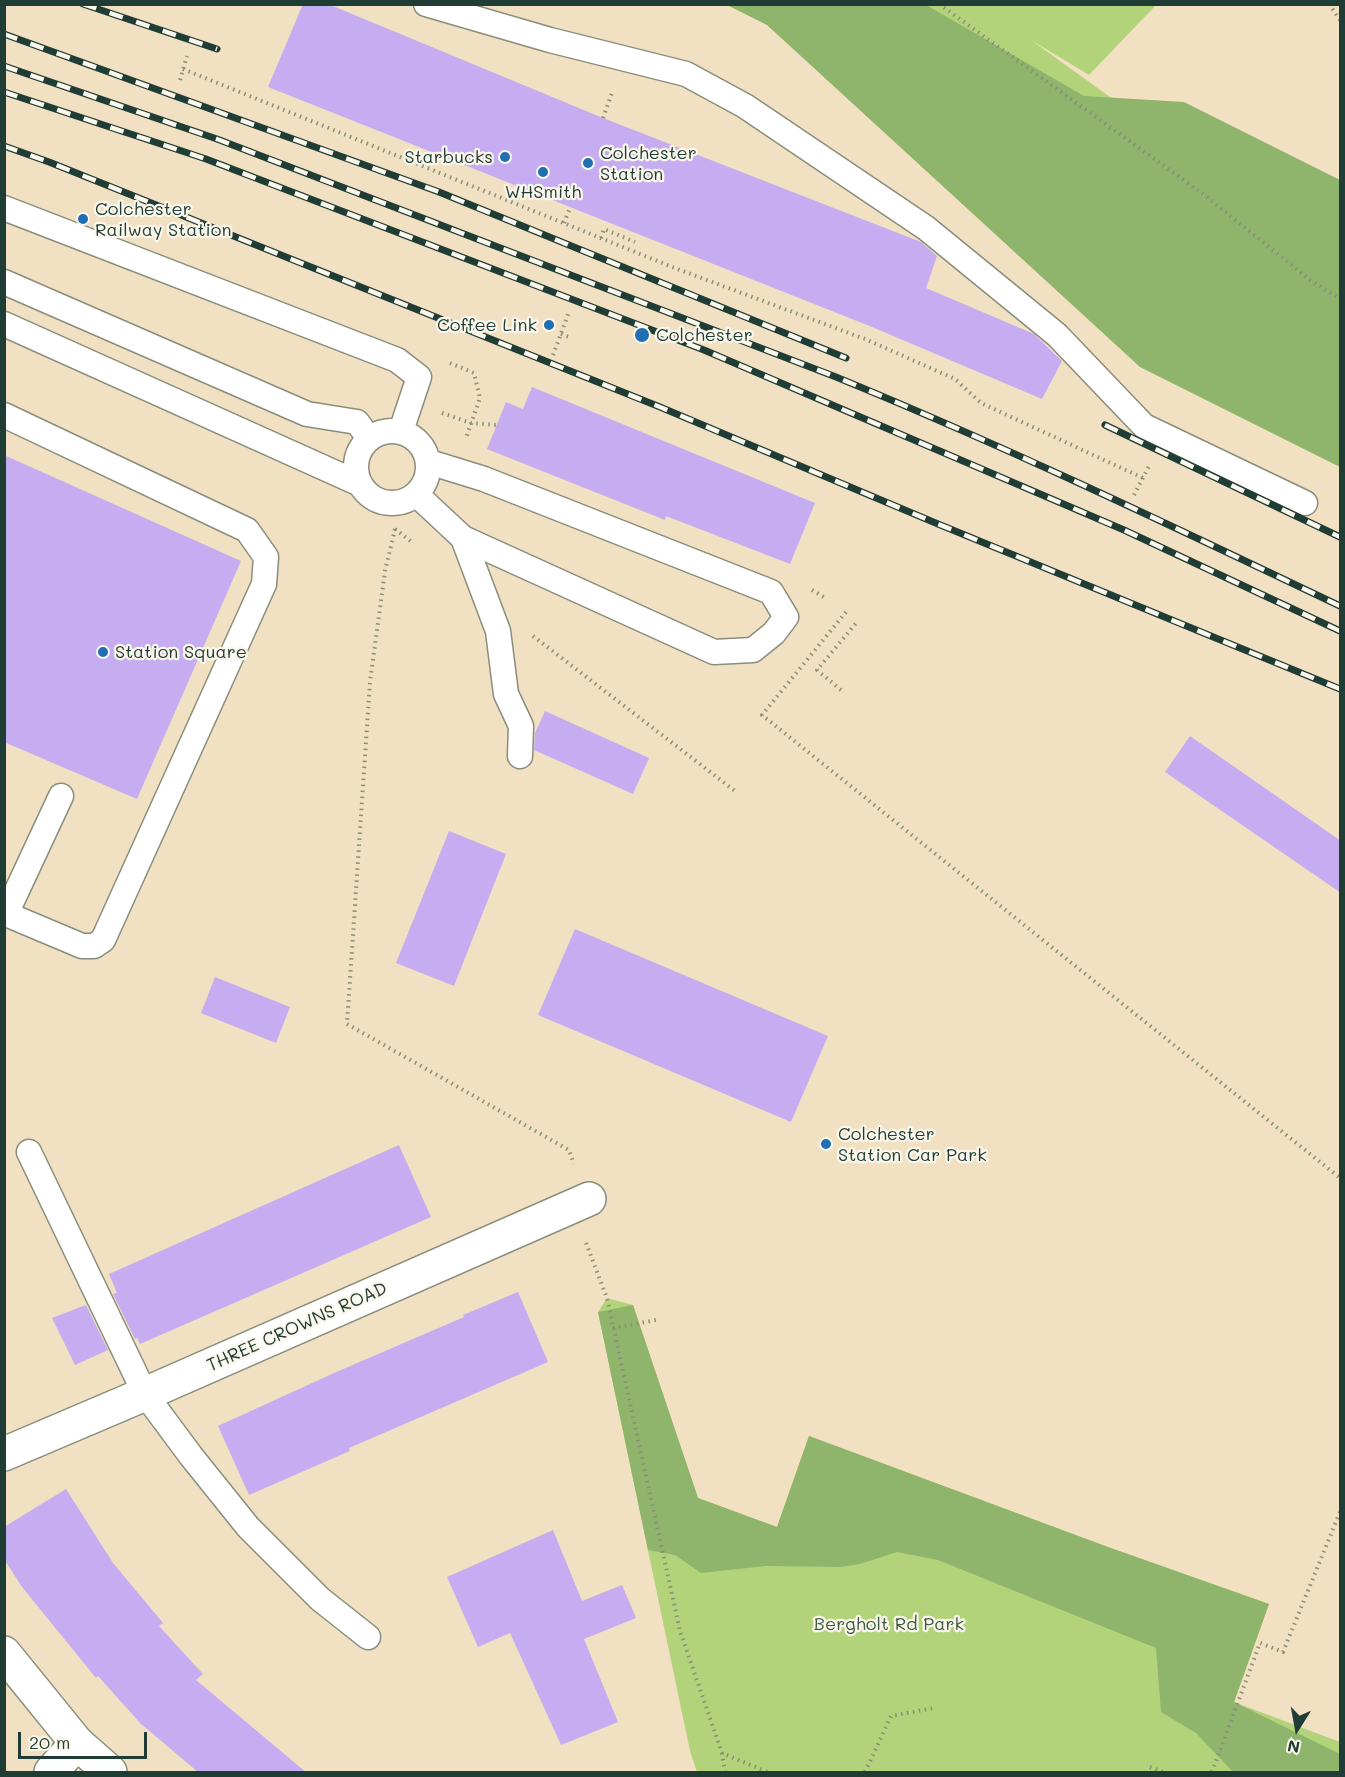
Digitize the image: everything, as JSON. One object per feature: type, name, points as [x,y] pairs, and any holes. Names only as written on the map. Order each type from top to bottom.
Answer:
[{"type":"street","name":"THREE CROWNS ROAD","points":[[4,1454],[580,1203]]},
{"type":"street","points":[[4,1653],[77,1743],[110,1773]]},
{"type":"street","points":[[51,1773],[77,1743]]},
{"type":"lane","points":[[426,4],[549,40],[686,74],[745,106],[926,228],[1057,334],[1144,426],[1305,503]]},
{"type":"lane","points":[[4,208],[398,360],[419,377],[401,431]]},
{"type":"lane","points":[[4,282],[307,414],[357,422],[369,438]]},
{"type":"lane","points":[[4,324],[360,484]]},
{"type":"lane","points":[[4,415],[247,530],[266,557],[264,584],[103,940],[94,946],[82,946],[6,914],[61,796]]},
{"type":"lane","points":[[401,431],[421,444],[429,462],[427,481],[417,495],[407,501],[389,503],[369,496],[360,484],[356,470],[361,447],[369,438],[382,432],[401,431]]},
{"type":"lane","points":[[417,495],[463,538],[714,652],[753,650],[774,633],[786,617],[771,592],[495,484],[429,462]]},
{"type":"lane","points":[[463,538],[498,631],[506,694],[521,726],[520,756]]},
{"type":"lane","points":[[29,1152],[145,1394],[248,1527],[321,1599],[368,1637]]},
{"type":"path","points":[[939,4],[1203,194],[1310,280],[1341,299]]},
{"type":"path","points":[[1329,4],[1341,20]]},
{"type":"path","points":[[180,80],[187,56]]},
{"type":"path","points":[[183,69],[672,267],[865,339],[955,379],[981,403],[1143,478]]},
{"type":"path","points":[[603,118],[612,93]]},
{"type":"path","points":[[564,223],[570,208]]},
{"type":"path","points":[[600,238],[604,229],[635,242]]},
{"type":"path","points":[[553,355],[569,312]]},
{"type":"path","points":[[561,334],[569,337]]},
{"type":"path","points":[[471,423],[497,425]]},
{"type":"path","points":[[1134,495],[1152,461]]},
{"type":"path","points":[[414,543],[395,529],[386,571],[371,671],[347,1024],[569,1150]]},
{"type":"path","points":[[846,612],[762,715],[1341,1178]]},
{"type":"path","points":[[841,690],[817,670],[857,622]]},
{"type":"path","points":[[527,631],[735,791]]},
{"type":"path","points":[[580,1203],[607,1298],[680,1631],[722,1753],[724,1773]]},
{"type":"path","points":[[613,1328],[656,1320]]},
{"type":"path","points":[[1212,1773],[1260,1643],[1284,1652],[1341,1512]]},
{"type":"path","points":[[865,1773],[891,1716],[934,1708]]},
{"type":"path","points":[[722,1753],[767,1773]]},
{"type":"path","points":[[1150,1767],[1163,1773]]},
{"type":"green space","points":[[727,5],[926,5],[1084,96],[1184,102],[1340,180],[1340,467],[1140,367],[767,25]]},
{"type":"green space","points":[[818,5],[1156,5],[1089,75],[1031,40],[1135,115]]},
{"type":"green space","name":"Bergholt Rd Park","points":[[607,1298],[633,1305],[698,1498],[777,1527],[809,1436],[1269,1604],[1234,1702],[1340,1742],[1340,1772],[697,1772],[690,1751],[598,1312]]},
{"type":"green space","points":[[633,1305],[698,1498],[777,1527],[809,1436],[1269,1604],[1234,1702],[1340,1754],[1340,1772],[1233,1772],[1196,1733],[1161,1712],[1156,1648],[938,1560],[897,1552],[860,1564],[841,1567],[766,1566],[701,1573],[675,1555],[648,1550],[598,1312]]},
{"type":"building","name":"Colchester Station","points":[[303,4],[328,4],[603,118],[921,242],[937,256],[926,288],[1034,334],[1062,361],[1042,399],[872,327],[268,87]]},
{"type":"building","points":[[532,387],[815,503],[790,564],[666,516],[665,520],[487,449],[506,402],[523,409]]},
{"type":"building","name":"Station Square","points":[[4,455],[241,561],[137,799],[4,742]]},
{"type":"building","points":[[545,711],[649,758],[633,794],[534,750],[535,733]]},
{"type":"building","points":[[1190,736],[1341,841],[1341,893],[1165,772]]},
{"type":"building","points":[[449,831],[506,854],[454,986],[396,963]]},
{"type":"building","points":[[575,929],[828,1036],[791,1122],[538,1015]]},
{"type":"building","points":[[215,977],[290,1007],[276,1043],[201,1013]]},
{"type":"building","points":[[399,1145],[431,1217],[140,1344],[137,1338],[135,1339],[113,1294],[117,1293],[109,1274]]},
{"type":"building","points":[[518,1292],[548,1362],[349,1448],[350,1451],[249,1495],[218,1426]]},
{"type":"building","points":[[86,1305],[108,1350],[75,1365],[52,1318]]},
{"type":"building","points":[[66,1489],[113,1563],[163,1623],[159,1626],[203,1674],[196,1680],[307,1773],[199,1773],[140,1723],[98,1676],[96,1678],[22,1587],[4,1559],[4,1527]]},
{"type":"building","points":[[553,1530],[582,1601],[622,1585],[636,1618],[584,1639],[618,1722],[561,1745],[510,1633],[478,1647],[447,1577]]},
{"type":"railway","points":[[83,4],[217,49]]},
{"type":"railway","points":[[4,34],[439,192],[846,358]]},
{"type":"railway","points":[[4,66],[217,139],[836,377],[1027,459],[1340,606]]},
{"type":"railway","points":[[4,92],[206,159],[704,350],[1124,530],[1340,631]]},
{"type":"railway","points":[[4,146],[660,407],[1340,689]]},
{"type":"railway","points":[[1105,425],[1340,537]]},
{"type":"place","name":"Starbucks","points":[[505,157]]},
{"type":"place","name":"Colchester Station","points":[[588,163]]},
{"type":"place","name":"WHSmith","points":[[543,172]]},
{"type":"place","name":"Colchester Railway Station","points":[[83,219]]},
{"type":"place","name":"Coffee Link","points":[[549,325]]},
{"type":"place","name":"Colchester","points":[[642,335]]},
{"type":"place","name":"Station Square","points":[[103,652]]},
{"type":"place","name":"Colchester Station Car Park","points":[[826,1144]]}]
